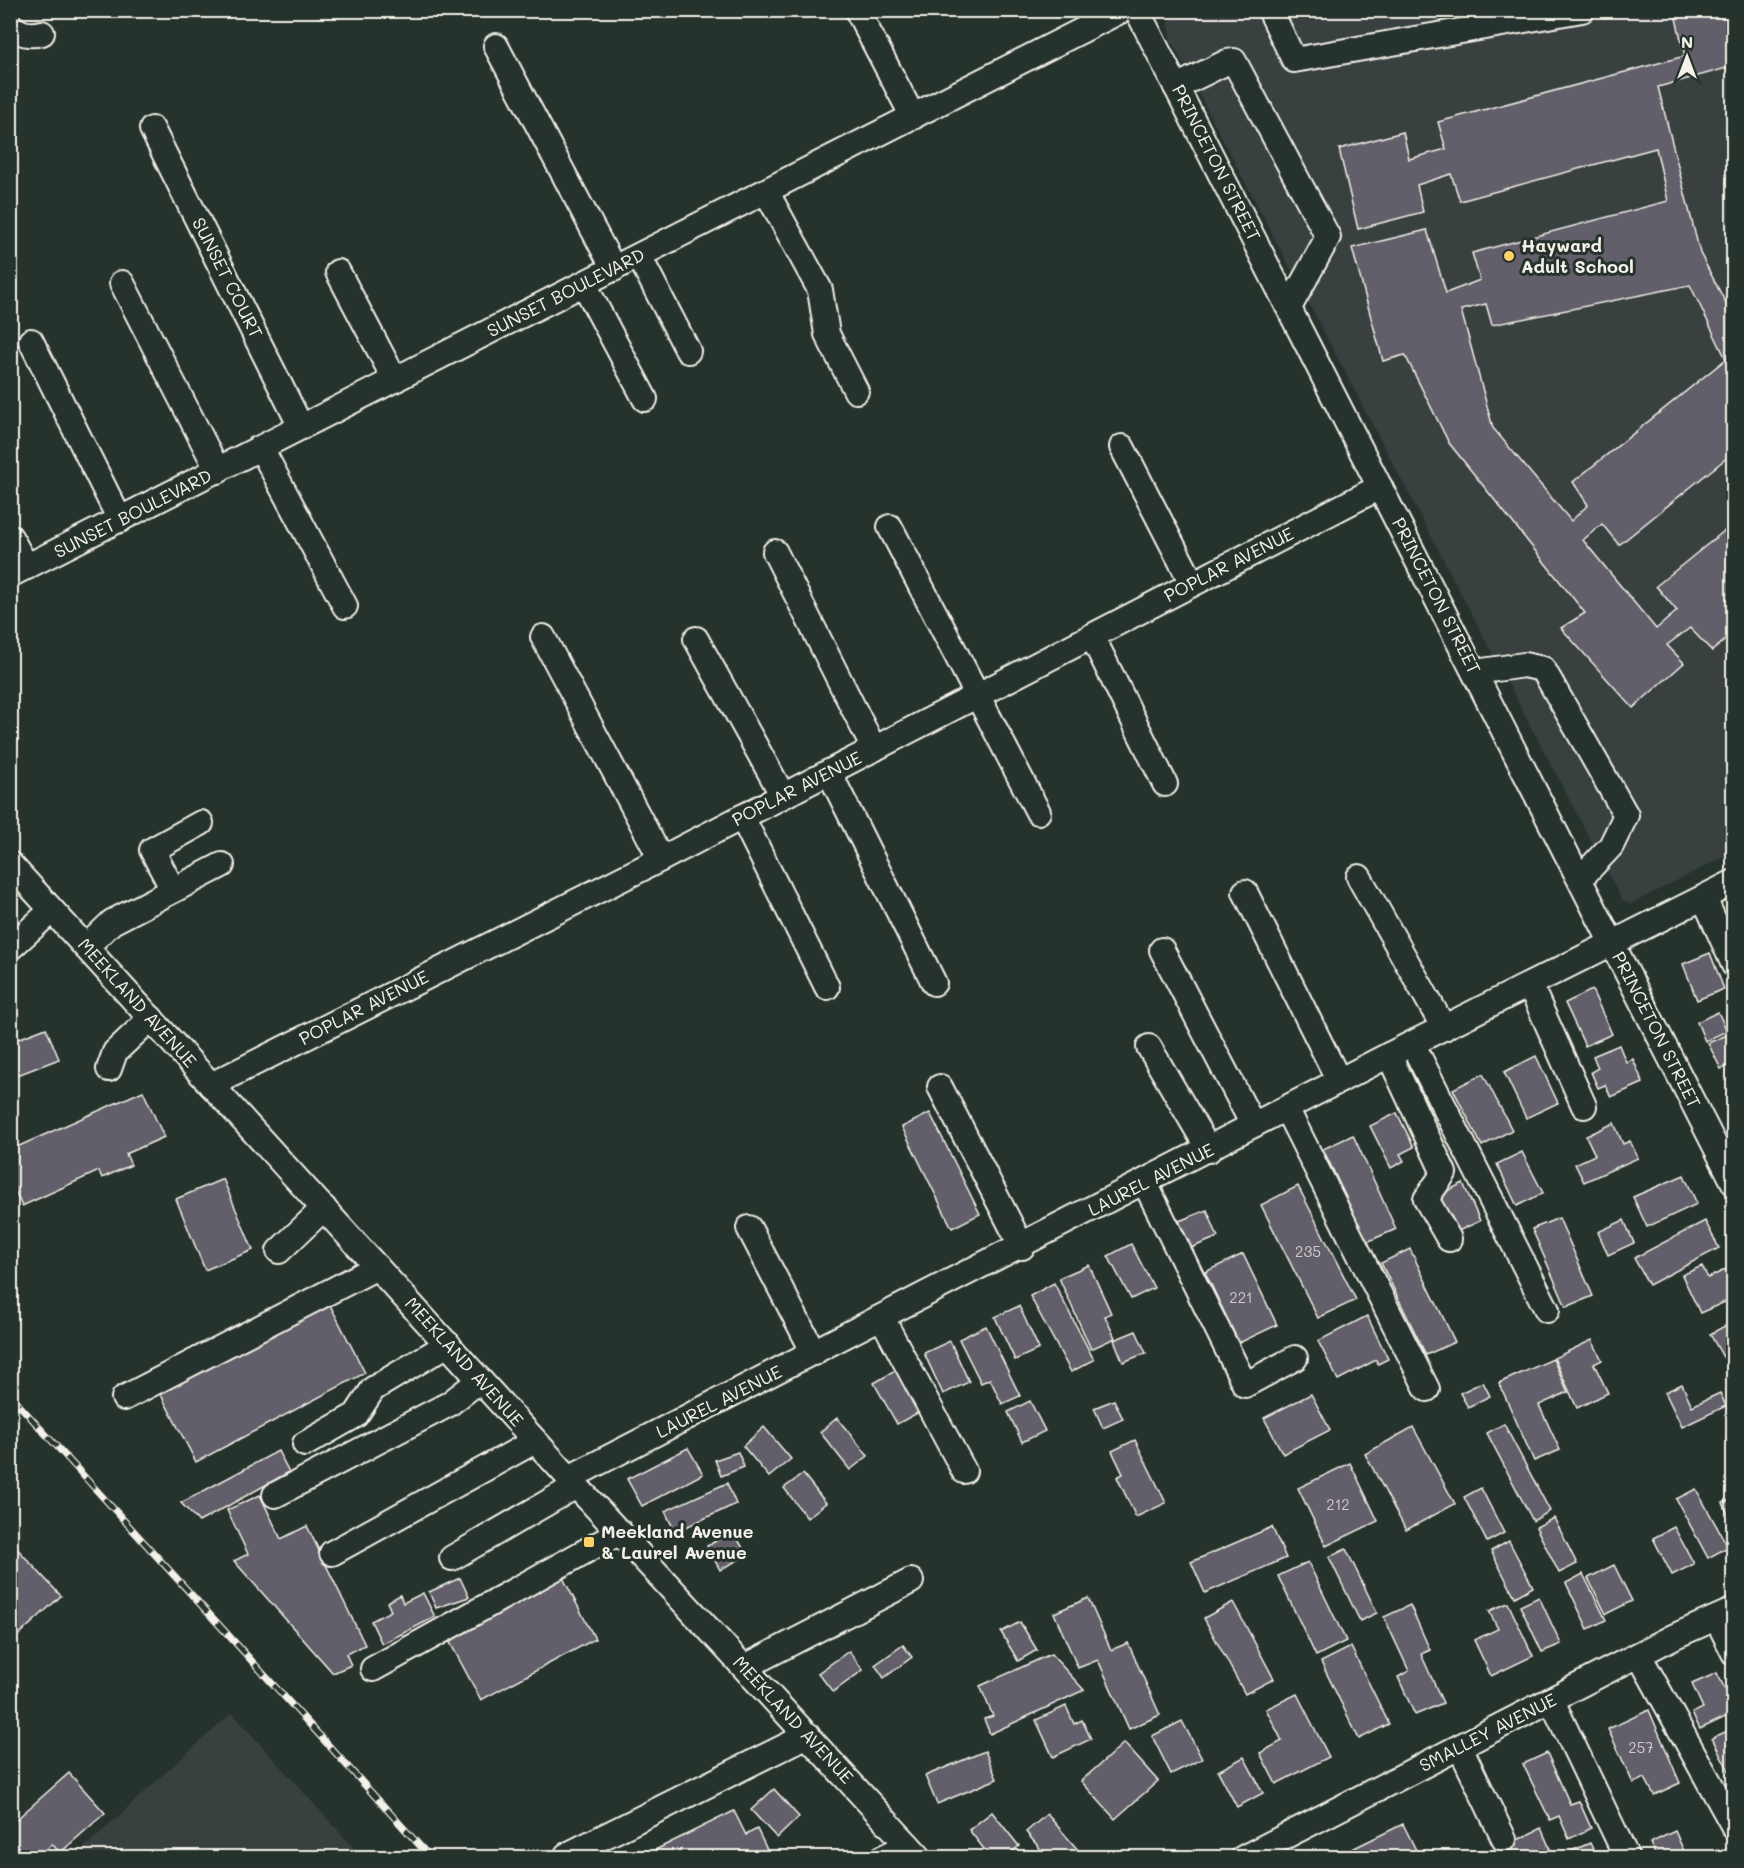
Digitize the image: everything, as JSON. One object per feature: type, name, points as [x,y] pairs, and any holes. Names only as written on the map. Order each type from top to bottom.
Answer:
[{"type":"street","points":[[857,10],[913,117]]},
{"type":"street","name":"SUNSET BOULEVARD","points":[[19,571],[1122,10]]},
{"type":"street","name":"PRINCETON STREET","points":[[1137,10],[1290,306],[1734,1183]]},
{"type":"street","points":[[1270,10],[1294,60],[1582,10]]},
{"type":"street","points":[[10,25],[18,32],[33,35],[42,33]]},
{"type":"street","points":[[496,46],[614,269]]},
{"type":"street","points":[[1176,87],[1227,62],[1234,62],[1328,237],[1290,306]]},
{"type":"street","name":"SUNSET COURT","points":[[152,129],[302,428]]},
{"type":"street","points":[[766,191],[820,290],[827,334],[856,391]]},
{"type":"street","points":[[639,256],[688,351]]},
{"type":"street","points":[[338,272],[395,380]]},
{"type":"street","points":[[122,283],[218,471]]},
{"type":"street","points":[[584,284],[645,399]]},
{"type":"street","points":[[31,341],[120,520]]},
{"type":"street","points":[[1122,447],[1192,583]]},
{"type":"street","points":[[261,448],[345,606]]},
{"type":"street","name":"POPLAR AVENUE","points":[[211,1085],[661,859],[1380,487]]},
{"type":"street","points":[[890,527],[979,694],[1038,812]]},
{"type":"street","points":[[10,537],[19,571]]},
{"type":"street","points":[[775,552],[874,749]]},
{"type":"street","points":[[1092,636],[1165,784]]},
{"type":"street","points":[[543,637],[661,859]]},
{"type":"street","points":[[696,639],[783,796]]},
{"type":"street","points":[[1474,672],[1524,665],[1543,669],[1626,815],[1611,846],[1580,879]]},
{"type":"street","points":[[829,772],[934,983]]},
{"type":"street","points":[[742,817],[827,987]]},
{"type":"street","points":[[173,890],[152,850],[201,823]]},
{"type":"street","name":"MEEKLAND AVENUE","points":[[10,864],[535,1441],[914,1851]]},
{"type":"street","points":[[86,947],[112,922],[222,865]]},
{"type":"street","points":[[1359,878],[1444,1028]]},
{"type":"street","name":"LAUREL AVENUE","points":[[452,1558],[573,1482],[814,1353],[1209,1150],[1253,1125],[1287,1110],[1389,1055],[1413,1045],[1734,882]]},
{"type":"street","points":[[1245,892],[1339,1081]]},
{"type":"street","points":[[1704,898],[1734,965]]},
{"type":"street","points":[[10,948],[52,910]]},
{"type":"street","points":[[1162,950],[1253,1125]]},
{"type":"street","points":[[1530,985],[1584,1106]]},
{"type":"street","points":[[109,1069],[115,1052],[151,1018]]},
{"type":"street","points":[[1413,1045],[1547,1310]]},
{"type":"street","points":[[1149,1047],[1209,1150]]},
{"type":"street","points":[[1389,1055],[1444,1173],[1426,1199],[1449,1239]]},
{"type":"street","points":[[940,1087],[1022,1246]]},
{"type":"street","points":[[1287,1110],[1427,1389]]},
{"type":"street","points":[[1145,1183],[1245,1385],[1295,1358]]},
{"type":"street","points":[[279,1251],[324,1208]]},
{"type":"street","points":[[749,1228],[814,1353]]},
{"type":"street","points":[[124,1398],[377,1267]]},
{"type":"street","points":[[882,1318],[964,1471]]},
{"type":"street","points":[[305,1444],[356,1415],[373,1389],[448,1344]]},
{"type":"street","points":[[274,1495],[449,1404],[480,1380]]},
{"type":"street","points":[[332,1553],[535,1441]]},
{"type":"street","points":[[373,1669],[620,1532]]},
{"type":"street","points":[[745,1667],[910,1581]]},
{"type":"street","points":[[1725,1615],[1734,1653]]},
{"type":"street","name":"SMALLEY AVENUE","points":[[1244,1857],[1639,1655],[1725,1615]]},
{"type":"street","points":[[1639,1655],[1734,1827]]},
{"type":"street","points":[[1552,1701],[1627,1857]]},
{"type":"street","points":[[567,1855],[808,1735]]},
{"type":"street","points":[[1460,1748],[1504,1839]]},
{"type":"street","points":[[882,1857],[914,1851]]},
{"type":"shaded area","name":"Hayward Adult School","points":[[1177,10],[1733,11],[1733,852],[1631,904],[1622,900],[1170,39],[1169,23]]},
{"type":"shaded area","points":[[232,1713],[362,1857],[74,1857],[176,1763]]},
{"type":"building","points":[[1674,10],[1734,10],[1734,66],[1658,87],[1700,253],[1734,319],[1734,452],[1619,545],[1602,524],[1583,540],[1656,629],[1677,611],[1656,586],[1734,523],[1734,633],[1712,651],[1690,628],[1667,645],[1684,663],[1633,708],[1561,628],[1585,613],[1449,443],[1405,355],[1383,361],[1352,248],[1427,230],[1446,293],[1480,280],[1472,253],[1668,201],[1656,148],[1460,201],[1451,174],[1417,185],[1423,212],[1358,229],[1339,149],[1403,132],[1409,159],[1446,149],[1438,122],[1685,56]],"holes":[[[1690,285],[1726,359],[1573,482],[1588,505],[1571,521],[1493,428],[1461,310],[1486,304],[1492,325]]]},
{"type":"building","points":[[1710,953],[1724,989],[1697,1000],[1683,964]]},
{"type":"building","points":[[1592,990],[1612,1034],[1585,1046],[1565,1003]]},
{"type":"building","points":[[1718,1012],[1727,1031],[1705,1041],[1697,1022]]},
{"type":"building","points":[[46,1028],[59,1059],[10,1078],[10,1042]]},
{"type":"building","points":[[1734,1032],[1734,1064],[1721,1069],[1708,1043]]},
{"type":"building","points":[[1619,1045],[1626,1062],[1633,1059],[1643,1083],[1611,1097],[1605,1085],[1598,1088],[1591,1072],[1598,1068],[1593,1056]]},
{"type":"building","points":[[1536,1056],[1558,1103],[1526,1118],[1504,1072]]},
{"type":"building","points":[[1483,1074],[1512,1130],[1482,1146],[1453,1089]]},
{"type":"building","points":[[143,1091],[164,1137],[126,1154],[131,1165],[102,1178],[99,1171],[22,1206],[10,1181],[10,1150]]},
{"type":"building","points":[[930,1113],[980,1214],[952,1228],[902,1127]]},
{"type":"building","points":[[1397,1113],[1414,1147],[1400,1154],[1404,1161],[1391,1168],[1370,1126]]},
{"type":"building","points":[[1614,1123],[1623,1144],[1630,1141],[1638,1158],[1584,1182],[1575,1164],[1595,1155],[1586,1136]]},
{"type":"building","points":[[1353,1135],[1396,1229],[1367,1242],[1323,1149]]},
{"type":"building","points":[[1522,1152],[1543,1193],[1517,1206],[1497,1164]]},
{"type":"building","points":[[1684,1175],[1697,1204],[1647,1227],[1633,1197]]},
{"type":"building","points":[[223,1179],[253,1250],[205,1270],[176,1199]]},
{"type":"building","points":[[1463,1183],[1480,1221],[1454,1233],[1437,1196]]},
{"type":"building","points":[[1298,1186],[1356,1300],[1318,1318],[1261,1205]]},
{"type":"building","points":[[1207,1210],[1218,1237],[1191,1248],[1179,1221]]},
{"type":"building","points":[[1559,1218],[1593,1296],[1566,1307],[1532,1229]]},
{"type":"building","points":[[1624,1220],[1634,1243],[1608,1255],[1598,1232]]},
{"type":"building","points":[[1705,1221],[1719,1248],[1649,1285],[1634,1258]]},
{"type":"building","points":[[1131,1244],[1154,1288],[1131,1299],[1108,1256]]},
{"type":"building","points":[[1410,1249],[1455,1342],[1426,1355],[1381,1263]]},
{"type":"building","points":[[1243,1254],[1277,1325],[1239,1343],[1205,1272]]},
{"type":"building","points":[[1089,1265],[1111,1313],[1105,1316],[1115,1338],[1091,1349],[1059,1278]]},
{"type":"building","points":[[1702,1266],[1708,1278],[1729,1268],[1734,1278],[1734,1298],[1700,1313],[1682,1275]]},
{"type":"building","points":[[1054,1283],[1094,1360],[1071,1372],[1030,1296]]},
{"type":"building","points":[[329,1303],[365,1373],[196,1462],[159,1391]]},
{"type":"building","points":[[1019,1306],[1039,1349],[1015,1360],[995,1317]]},
{"type":"building","points":[[1367,1316],[1388,1359],[1378,1364],[1376,1360],[1338,1380],[1318,1341]]},
{"type":"building","points":[[1734,1321],[1734,1351],[1723,1357],[1710,1334]]},
{"type":"building","points":[[986,1326],[1020,1396],[1002,1404],[990,1379],[981,1383],[959,1339]]},
{"type":"building","points":[[1136,1331],[1146,1353],[1123,1362],[1114,1340]]},
{"type":"building","points":[[1592,1340],[1602,1360],[1594,1364],[1608,1393],[1577,1408],[1554,1358]]},
{"type":"building","points":[[950,1341],[969,1382],[943,1394],[924,1353]]},
{"type":"building","points":[[1553,1359],[1568,1392],[1539,1405],[1560,1450],[1534,1461],[1499,1383]]},
{"type":"building","points":[[900,1368],[923,1410],[897,1424],[874,1383]]},
{"type":"building","points":[[1483,1382],[1490,1396],[1468,1407],[1460,1393]]},
{"type":"building","points":[[1682,1384],[1692,1406],[1720,1393],[1726,1406],[1682,1427],[1665,1392]]},
{"type":"building","points":[[1311,1394],[1330,1430],[1283,1454],[1264,1418]]},
{"type":"building","points":[[1114,1400],[1123,1419],[1103,1428],[1094,1408]]},
{"type":"building","points":[[1030,1401],[1045,1431],[1022,1442],[1008,1412]]},
{"type":"building","points":[[837,1418],[868,1456],[850,1470],[820,1432]]},
{"type":"building","points":[[1504,1424],[1550,1511],[1533,1521],[1487,1433]]},
{"type":"building","points":[[764,1427],[791,1459],[769,1477],[743,1446]]},
{"type":"building","points":[[1413,1427],[1455,1504],[1406,1530],[1365,1454]]},
{"type":"building","points":[[1135,1440],[1166,1503],[1136,1517],[1117,1477],[1123,1474],[1112,1451]]},
{"type":"building","points":[[688,1448],[703,1474],[642,1506],[627,1479]]},
{"type":"building","points":[[278,1451],[289,1472],[199,1522],[181,1503]]},
{"type":"building","points":[[738,1452],[744,1467],[721,1476],[715,1460]]},
{"type":"building","points":[[1350,1463],[1378,1521],[1326,1546],[1298,1488]]},
{"type":"building","points":[[803,1474],[826,1503],[807,1518],[784,1488]]},
{"type":"building","points":[[727,1483],[736,1504],[675,1532],[665,1511]]},
{"type":"building","points":[[1481,1488],[1504,1533],[1487,1542],[1464,1497]]},
{"type":"building","points":[[1696,1489],[1728,1547],[1708,1558],[1676,1499]]},
{"type":"building","points":[[260,1495],[281,1539],[307,1526],[365,1645],[346,1654],[351,1665],[333,1673],[234,1561],[248,1554],[227,1510]]},
{"type":"building","points":[[1734,1498],[1734,1529],[1723,1503]]},
{"type":"building","points":[[1554,1518],[1577,1564],[1559,1573],[1536,1527]]},
{"type":"building","points":[[1272,1527],[1286,1558],[1205,1593],[1191,1562]]},
{"type":"building","points":[[1674,1527],[1694,1564],[1672,1575],[1653,1538]]},
{"type":"building","points":[[733,1531],[747,1555],[720,1570],[707,1546]]},
{"type":"building","points":[[10,1541],[61,1596],[10,1643]]},
{"type":"building","points":[[1509,1541],[1533,1587],[1515,1597],[1491,1551]]},
{"type":"building","points":[[1346,1549],[1377,1613],[1360,1621],[1329,1557]]},
{"type":"building","points":[[1308,1562],[1346,1641],[1316,1656],[1278,1576]]},
{"type":"building","points":[[1614,1565],[1632,1601],[1606,1614],[1588,1578]]},
{"type":"building","points":[[561,1574],[595,1639],[481,1700],[446,1635]]},
{"type":"building","points":[[1583,1574],[1606,1620],[1588,1629],[1566,1583]]},
{"type":"building","points":[[460,1578],[469,1597],[436,1608],[429,1592]]},
{"type":"building","points":[[423,1593],[435,1617],[382,1644],[371,1621],[391,1611],[387,1602],[400,1595],[403,1603]]},
{"type":"building","points":[[1539,1597],[1561,1644],[1542,1652],[1520,1606]]},
{"type":"building","points":[[1088,1598],[1111,1650],[1128,1643],[1160,1715],[1129,1729],[1098,1660],[1078,1668],[1054,1613]]},
{"type":"building","points":[[1233,1602],[1274,1679],[1245,1694],[1204,1618]]},
{"type":"building","points":[[1508,1603],[1533,1656],[1491,1676],[1474,1640],[1498,1629],[1489,1611]]},
{"type":"building","points":[[1410,1605],[1430,1650],[1421,1654],[1443,1703],[1415,1715],[1398,1677],[1409,1671],[1384,1617]]},
{"type":"building","points":[[1020,1622],[1037,1650],[1018,1661],[1001,1632]]},
{"type":"building","points":[[903,1645],[912,1657],[884,1678],[875,1665]]},
{"type":"building","points":[[1351,1647],[1389,1724],[1359,1739],[1321,1662]]},
{"type":"building","points":[[849,1651],[863,1670],[833,1692],[818,1673]]},
{"type":"building","points":[[1051,1654],[1084,1690],[990,1734],[984,1719],[993,1716],[980,1686]]},
{"type":"building","points":[[1717,1673],[1734,1707],[1734,1713],[1700,1729],[1692,1713],[1703,1708],[1692,1684]]},
{"type":"building","points":[[1297,1694],[1329,1757],[1276,1784],[1260,1753],[1282,1741],[1266,1709]]},
{"type":"building","points":[[1066,1706],[1074,1724],[1082,1720],[1091,1739],[1053,1757],[1036,1720]]},
{"type":"building","points":[[1649,1710],[1680,1783],[1654,1795],[1645,1778],[1633,1783],[1608,1729]]},
{"type":"building","points":[[1182,1721],[1202,1759],[1171,1774],[1152,1736]]},
{"type":"building","points":[[1734,1728],[1734,1781],[1712,1738]]},
{"type":"building","points":[[1124,1743],[1158,1781],[1115,1819],[1081,1781]]},
{"type":"building","points":[[985,1751],[997,1779],[937,1804],[925,1776]]},
{"type":"building","points":[[1547,1753],[1570,1804],[1579,1801],[1591,1828],[1569,1839],[1559,1816],[1550,1820],[1523,1764]]},
{"type":"building","points":[[1244,1757],[1263,1793],[1237,1807],[1218,1771]]},
{"type":"building","points":[[69,1773],[105,1813],[60,1853],[52,1844],[37,1858],[10,1858],[10,1825]]},
{"type":"building","points":[[774,1789],[799,1817],[777,1838],[751,1810]]},
{"type":"building","points":[[734,1811],[746,1835],[757,1829],[771,1858],[639,1858]]},
{"type":"building","points":[[992,1812],[1019,1846],[1005,1858],[991,1858],[969,1830]]},
{"type":"building","points":[[1047,1814],[1085,1858],[1048,1858],[1026,1832]]},
{"type":"building","points":[[1403,1824],[1420,1858],[1334,1858]]},
{"type":"building","points":[[1541,1828],[1554,1858],[1482,1858]]},
{"type":"building","points":[[1675,1831],[1687,1858],[1657,1858],[1650,1843]]},
{"type":"building","points":[[1590,1843],[1597,1858],[1572,1858],[1569,1852]]},
{"type":"railway","points":[[10,1395],[431,1858]]},
{"type":"place","name":"Hayward Adult School","points":[[1509,256]]},
{"type":"place","name":"Meekland Avenue & Laurel Avenue","points":[[589,1542]]}]
